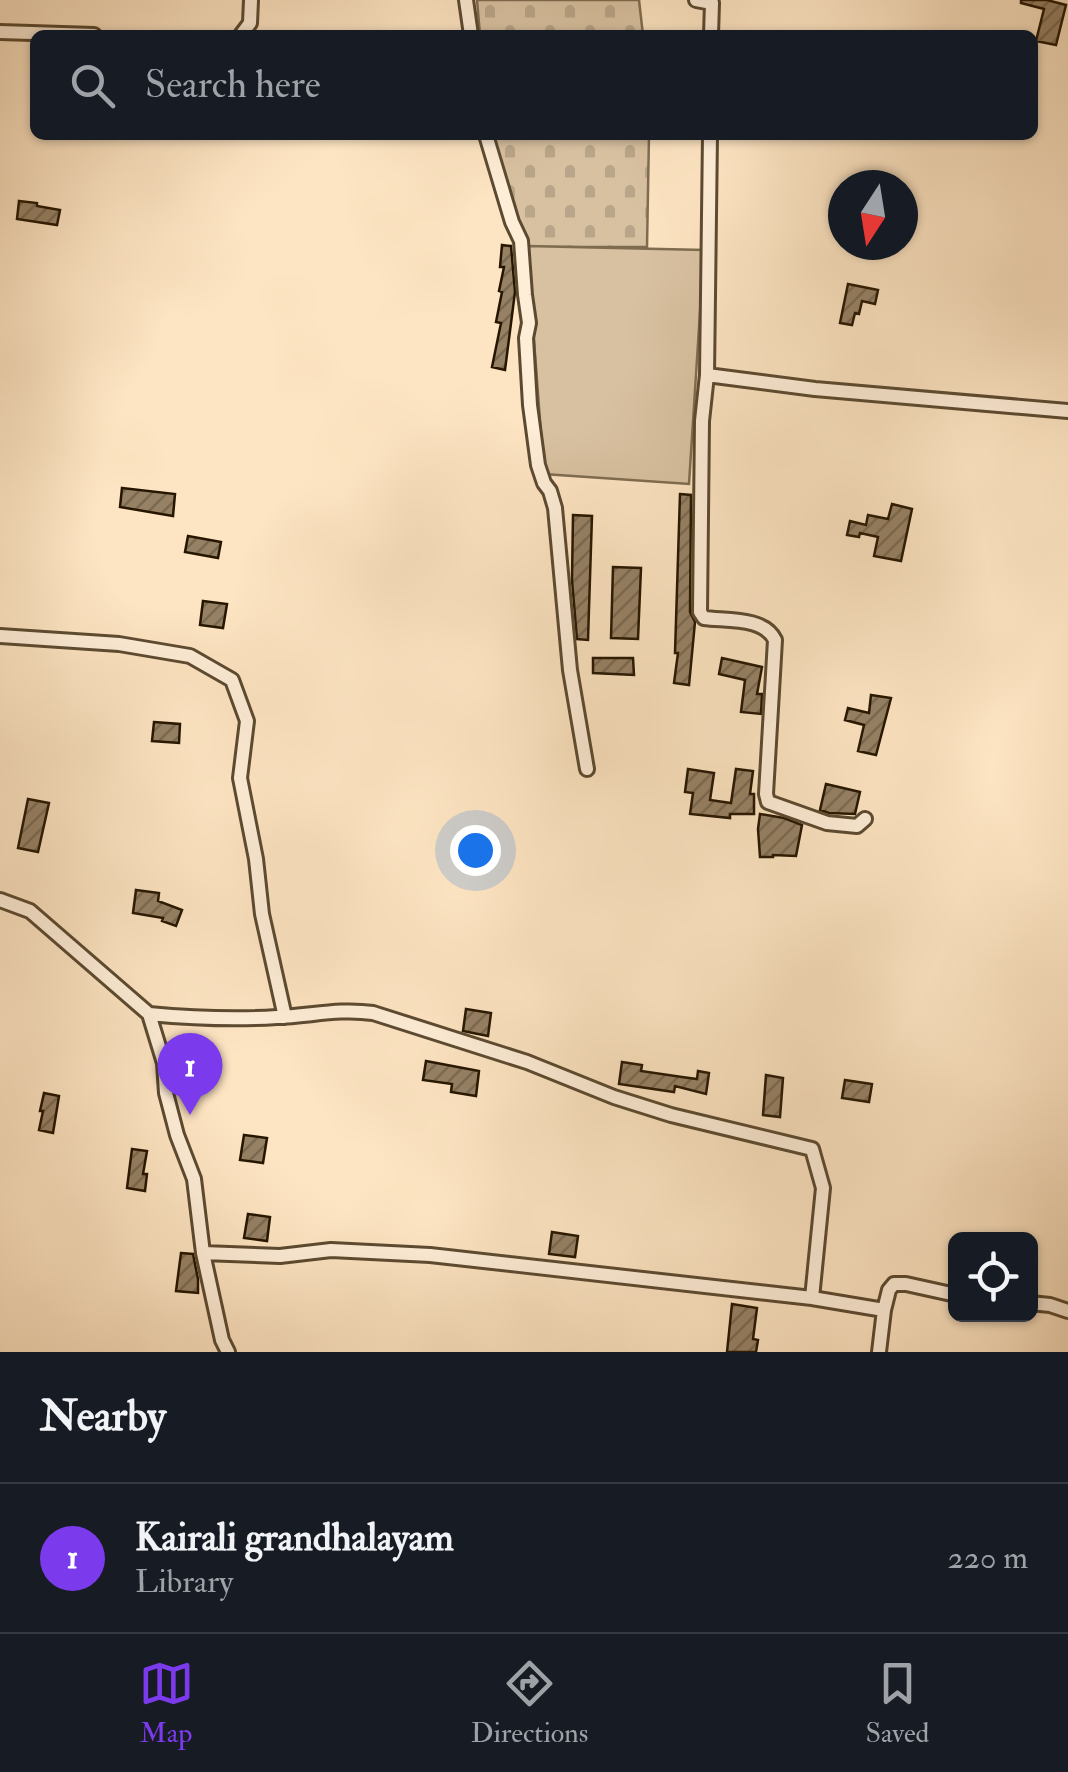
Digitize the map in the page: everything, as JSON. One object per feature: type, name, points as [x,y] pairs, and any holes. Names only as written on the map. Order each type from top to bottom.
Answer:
[{"type":"street","points":[[245,30],[250,23],[252,0]]},
{"type":"street","points":[[466,0],[470,30]]},
{"type":"street","points":[[696,0],[712,3],[711,30]]},
{"type":"street","points":[[0,32],[30,33]]},
{"type":"street","points":[[487,140],[521,241],[529,323],[526,338],[530,405],[538,465],[554,508],[570,670],[586,768]]},
{"type":"street","points":[[710,140],[700,612],[704,618],[766,627],[772,634],[768,802],[827,823],[856,826],[864,819]]},
{"type":"street","points":[[707,375],[1068,412]]},
{"type":"street","points":[[0,636],[120,644],[190,656],[232,680],[247,721],[240,778],[262,914],[286,1017]]},
{"type":"street","points":[[0,900],[30,911],[149,1014],[164,1062],[166,1093],[177,1135],[194,1180],[203,1253],[228,1352]]},
{"type":"street","points":[[149,1014],[209,1019],[352,1010],[373,1013],[528,1062],[671,1115],[812,1149],[822,1188],[812,1298]]},
{"type":"street","points":[[203,1253],[280,1256],[331,1250],[430,1255],[812,1298],[884,1310]]},
{"type":"street","points":[[879,1352],[888,1290],[894,1284],[948,1293]]},
{"type":"street","points":[[1038,1304],[1068,1311]]},
{"type":"green space","points":[[477,0],[639,0],[642,30],[480,30]]},
{"type":"green space","points":[[490,140],[649,140],[647,247],[526,247]]},
{"type":"green space","points":[[527,246],[704,250],[689,484],[544,474]]},
{"type":"building","points":[[1047,0],[1066,5],[1056,45],[1038,41],[1044,9],[1021,3]]},
{"type":"building","points":[[19,201],[60,210],[57,225],[17,219]]},
{"type":"building","points":[[502,245],[511,246],[515,292],[505,370],[492,367],[501,323],[496,322],[504,267],[500,267]]},
{"type":"building","points":[[848,284],[878,290],[875,304],[862,301],[852,325],[840,323]]},
{"type":"building","points":[[122,488],[175,494],[173,516],[120,507]]},
{"type":"building","points":[[680,494],[691,495],[690,612],[695,622],[689,685],[674,683],[678,653]]},
{"type":"building","points":[[892,504],[912,509],[901,561],[874,556],[878,537],[847,535],[850,521],[866,525],[868,515],[888,519]]},
{"type":"building","points":[[573,515],[592,516],[588,640],[577,639],[572,580]]},
{"type":"building","points":[[188,536],[221,542],[218,558],[185,552]]},
{"type":"building","points":[[613,567],[641,568],[638,639],[611,638]]},
{"type":"building","points":[[203,601],[227,604],[223,628],[200,625]]},
{"type":"building","points":[[593,658],[633,658],[634,675],[593,673]]},
{"type":"building","points":[[722,658],[762,667],[757,694],[762,694],[761,714],[741,712],[745,680],[719,674]]},
{"type":"building","points":[[871,695],[891,698],[876,755],[858,751],[864,725],[845,720],[848,708],[869,713]]},
{"type":"building","points":[[154,722],[180,724],[179,743],[152,741]]},
{"type":"building","points":[[688,769],[714,773],[710,800],[731,803],[736,769],[753,771],[750,794],[754,794],[754,814],[730,814],[730,818],[690,814],[693,793],[685,792]]},
{"type":"building","points":[[826,784],[860,792],[855,814],[820,810]]},
{"type":"building","points":[[28,799],[49,803],[38,852],[18,848]]},
{"type":"building","points":[[760,814],[802,825],[796,856],[760,857]]},
{"type":"building","points":[[136,890],[159,893],[158,901],[182,910],[176,926],[162,921],[163,918],[133,913]]},
{"type":"building","points":[[466,1009],[491,1013],[488,1036],[463,1031]]},
{"type":"building","points":[[426,1061],[479,1071],[476,1096],[451,1092],[452,1084],[423,1080]]},
{"type":"building","points":[[622,1062],[642,1065],[641,1071],[697,1079],[698,1071],[709,1073],[706,1094],[675,1086],[674,1092],[619,1084]]},
{"type":"building","points":[[766,1075],[783,1078],[780,1117],[763,1115]]},
{"type":"building","points":[[845,1080],[872,1084],[869,1102],[842,1098]]},
{"type":"building","points":[[44,1093],[59,1096],[53,1133],[39,1130]]},
{"type":"building","points":[[244,1135],[267,1138],[263,1163],[240,1160]]},
{"type":"building","points":[[132,1149],[147,1151],[145,1191],[127,1188]]},
{"type":"building","points":[[248,1214],[270,1217],[267,1241],[244,1238]]},
{"type":"building","points":[[552,1232],[578,1236],[575,1257],[549,1254]]},
{"type":"building","points":[[181,1253],[193,1254],[198,1293],[176,1291]]},
{"type":"building","points":[[732,1304],[757,1308],[753,1339],[758,1340],[756,1352],[727,1352]]},
{"type":"place","name":"Kairali grandhalayam","points":[[190,1115]]}]
